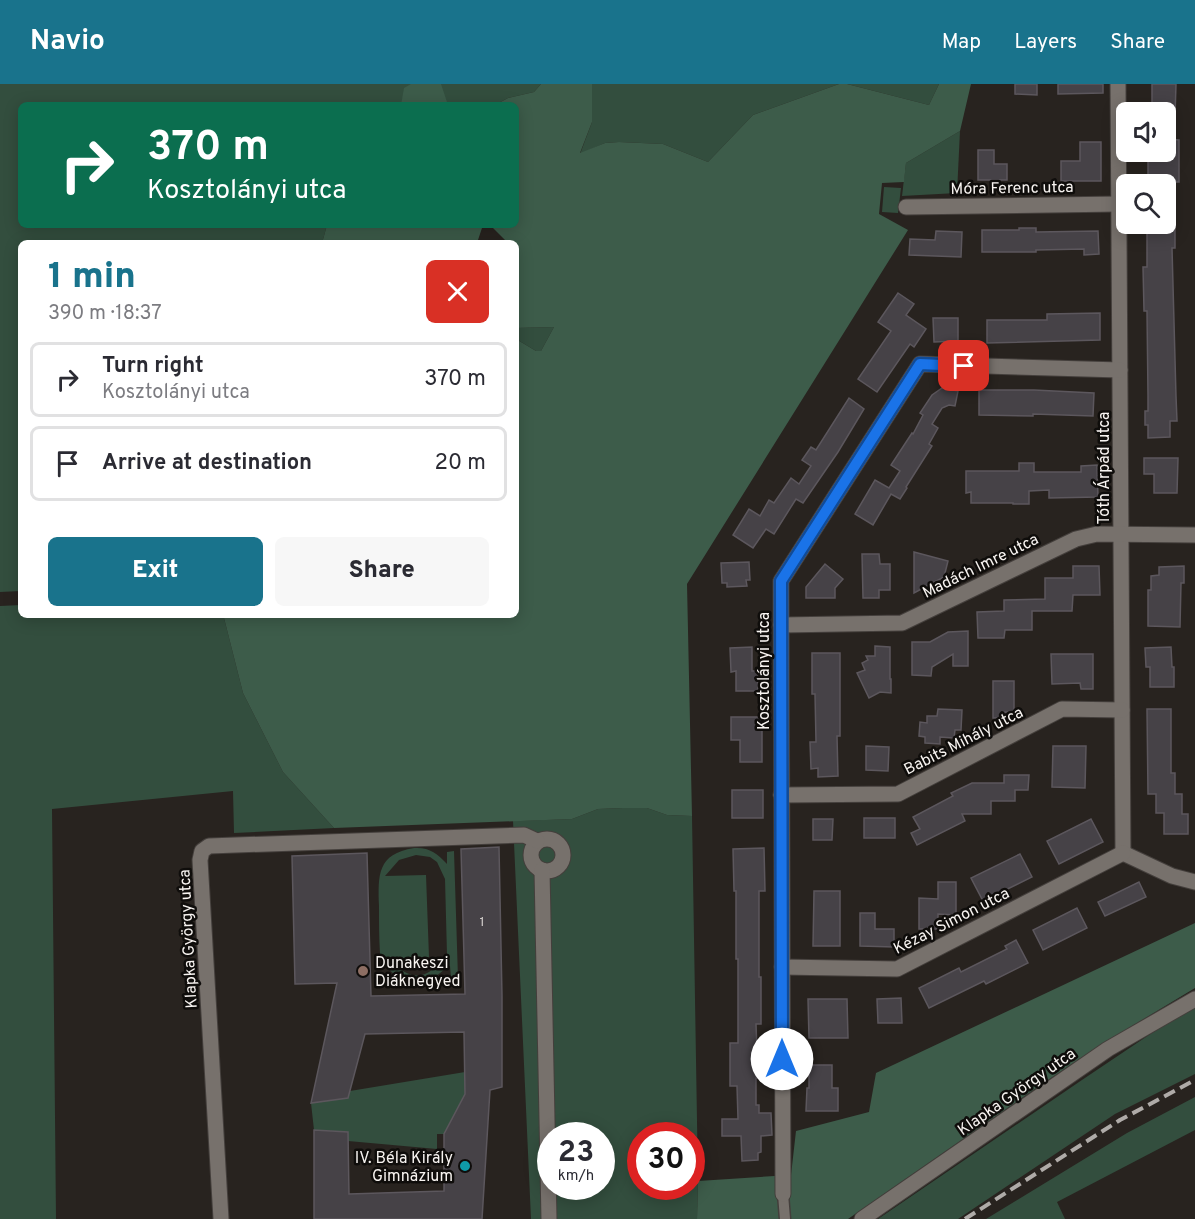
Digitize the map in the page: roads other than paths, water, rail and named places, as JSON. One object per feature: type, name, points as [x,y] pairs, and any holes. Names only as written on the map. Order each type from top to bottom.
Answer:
[{"type":"street","name":"Tóth Árpád utca","points":[[1118,84],[1119,174]]},
{"type":"street","name":"Móra Ferenc utca","points":[[906,207],[1116,204]]},
{"type":"street","name":"Tóth Árpád utca","points":[[1119,234],[1123,853]]},
{"type":"street","name":"Kosztolányi utca","points":[[785,1219],[783,1194],[781,581],[920,364],[1120,370]]},
{"type":"street","name":"Madách Imre utca","points":[[781,625],[902,623],[1076,540],[1097,534],[1195,535]]},
{"type":"street","name":"Babits Mihály utca","points":[[781,795],[898,794],[1062,709],[1122,710]]},
{"type":"street","name":"Klapka György utca","points":[[221,1219],[201,872],[202,851],[209,846],[524,835],[537,841],[548,838],[558,842],[563,852],[561,862],[558,867],[548,871],[542,870]]},
{"type":"street","points":[[537,841],[530,855],[534,865],[542,870],[549,1219]]},
{"type":"street","points":[[1123,853],[1172,876],[1195,882]]},
{"type":"street","name":"Kézay Simon utca","points":[[782,967],[897,969],[1123,853]]},
{"type":"street","name":"Klapka György utca","points":[[862,1219],[1108,1049],[1195,999]]},
{"type":"railway","points":[[965,1219],[1120,1120],[1195,1080]]},
{"type":"place","name":"Dunakeszi Diáknegyed","points":[[363,971]]},
{"type":"place","name":"IV. Béla Király Gimnázium","points":[[465,1166]]}]
